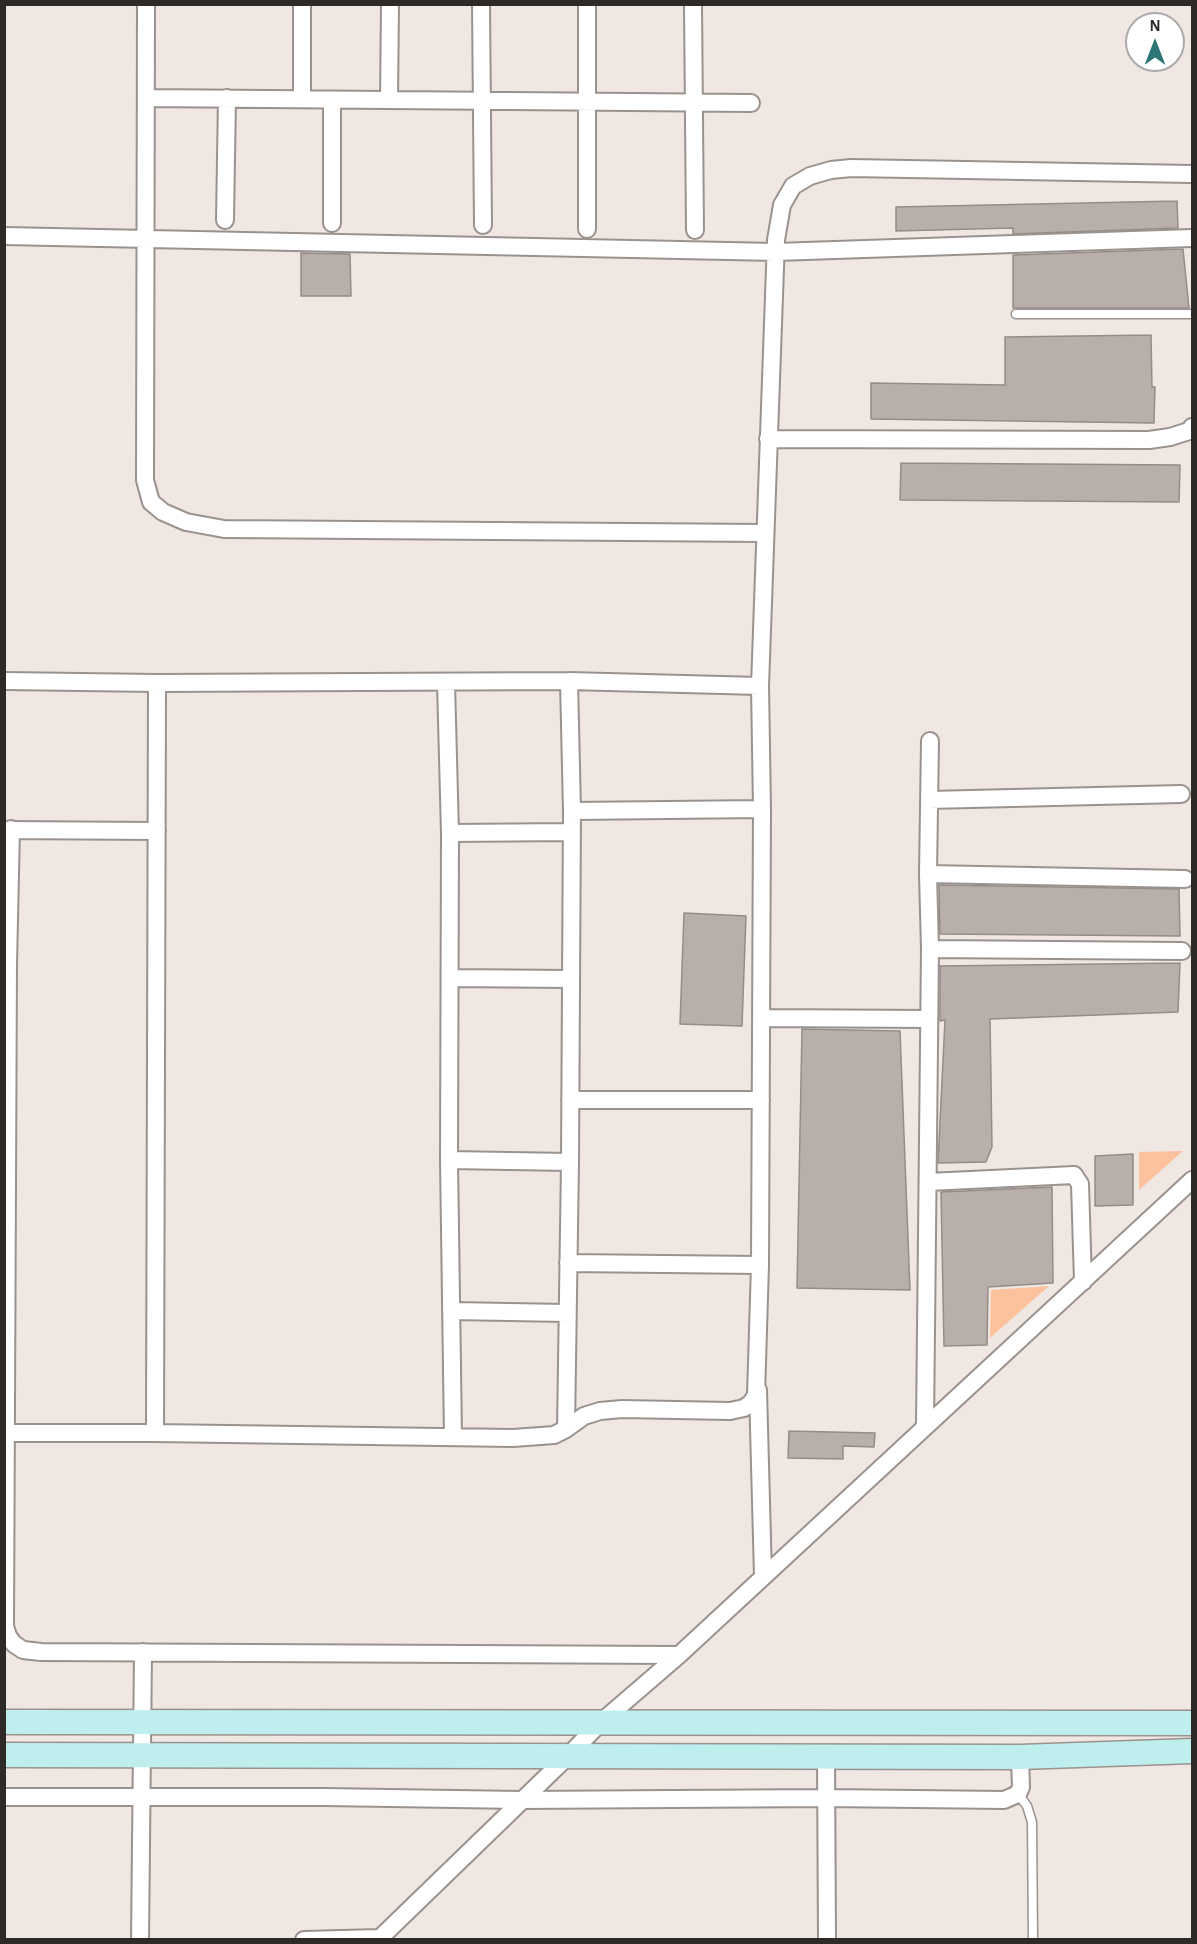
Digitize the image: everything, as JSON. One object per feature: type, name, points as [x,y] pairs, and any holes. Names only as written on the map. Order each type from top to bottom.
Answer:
[{"type":"street","points":[[146,4],[145,480],[151,502],[163,512],[186,522],[224,529],[764,532]]},
{"type":"street","points":[[302,4],[302,99]]},
{"type":"street","points":[[389,100],[390,4]]},
{"type":"street","points":[[481,4],[483,225]]},
{"type":"street","points":[[587,4],[587,229]]},
{"type":"street","points":[[693,4],[695,230]]},
{"type":"street","points":[[146,98],[751,103]]},
{"type":"street","points":[[225,220],[227,99]]},
{"type":"street","points":[[332,100],[332,223]]},
{"type":"street","points":[[5,1433],[533,1437],[554,1435],[584,1416],[600,1412],[622,1409],[730,1411],[744,1408],[751,1403],[756,1395],[760,1265],[762,809],[760,686],[776,252],[782,205],[793,186],[810,176],[831,170],[851,168],[1192,174]]},
{"type":"street","points":[[4,236],[776,252],[1192,238]]},
{"type":"street","points":[[768,439],[1149,440],[1170,437],[1189,431],[1192,427]]},
{"type":"street","points":[[4,681],[446,683],[569,681],[760,686]]},
{"type":"street","points":[[566,1429],[572,811],[569,681]]},
{"type":"street","points":[[155,1433],[157,683]]},
{"type":"street","points":[[446,683],[450,833],[449,1160],[453,1437]]},
{"type":"street","points":[[926,1425],[930,741]]},
{"type":"street","points":[[929,800],[1181,794]]},
{"type":"street","points":[[572,811],[762,809]]},
{"type":"street","points":[[23,1650],[8,1636],[5,1626],[8,830],[157,831]]},
{"type":"street","points":[[450,833],[571,832]]},
{"type":"street","points":[[928,874],[1185,879]]},
{"type":"street","points":[[930,949],[1182,951]]},
{"type":"street","points":[[451,978],[570,979]]},
{"type":"street","points":[[761,1018],[929,1019]]},
{"type":"street","points":[[570,1100],[761,1100]]},
{"type":"street","points":[[449,1160],[570,1162]]},
{"type":"street","points":[[928,1182],[1074,1175],[1080,1184],[1083,1281]]},
{"type":"street","points":[[304,1940],[379,1939],[600,1723],[679,1655],[1192,1180]]},
{"type":"street","points":[[568,1263],[760,1265]]},
{"type":"street","points":[[451,1311],[567,1314]]},
{"type":"street","points":[[757,1353],[763,1576]]},
{"type":"street","points":[[4,1650],[679,1655]]},
{"type":"street","points":[[140,1940],[143,1652]]},
{"type":"street","points":[[4,1722],[1192,1723]]},
{"type":"street","points":[[4,1755],[1020,1757],[1192,1751]]},
{"type":"street","points":[[826,1756],[827,1940]]},
{"type":"street","points":[[4,1797],[1004,1800],[1018,1794],[1021,1787],[1020,1757]]},
{"type":"lane","points":[[1016,314],[1192,314]]},
{"type":"lane","points":[[1018,1794],[1027,1806],[1032,1822],[1033,1940]]},
{"type":"shaded area","points":[[1183,1151],[1139,1190],[1139,1152]]},
{"type":"shaded area","points":[[1049,1286],[990,1338],[991,1290]]},
{"type":"building","points":[[1177,201],[1178,228],[1013,234],[1013,228],[896,231],[896,207]]},
{"type":"building","points":[[1183,249],[1189,308],[1013,308],[1013,255]]},
{"type":"building","points":[[301,253],[350,254],[351,296],[301,296]]},
{"type":"building","points":[[1151,335],[1152,387],[1155,387],[1154,423],[871,419],[871,383],[1005,385],[1005,337]]},
{"type":"building","points":[[901,463],[1180,465],[1179,502],[900,500]]},
{"type":"building","points":[[939,885],[1179,889],[1180,936],[940,934]]},
{"type":"building","points":[[684,913],[746,916],[742,1026],[680,1024]]},
{"type":"building","points":[[1180,963],[1178,1012],[990,1019],[992,1147],[986,1162],[938,1163],[945,1020],[940,1021],[940,966]]},
{"type":"building","points":[[802,1029],[900,1031],[910,1290],[797,1288]]},
{"type":"building","points":[[1133,1154],[1133,1205],[1095,1206],[1095,1156]]},
{"type":"building","points":[[1052,1187],[1053,1283],[988,1287],[987,1345],[944,1346],[941,1192]]},
{"type":"building","points":[[789,1431],[875,1433],[874,1447],[843,1446],[843,1459],[788,1458]]}]
